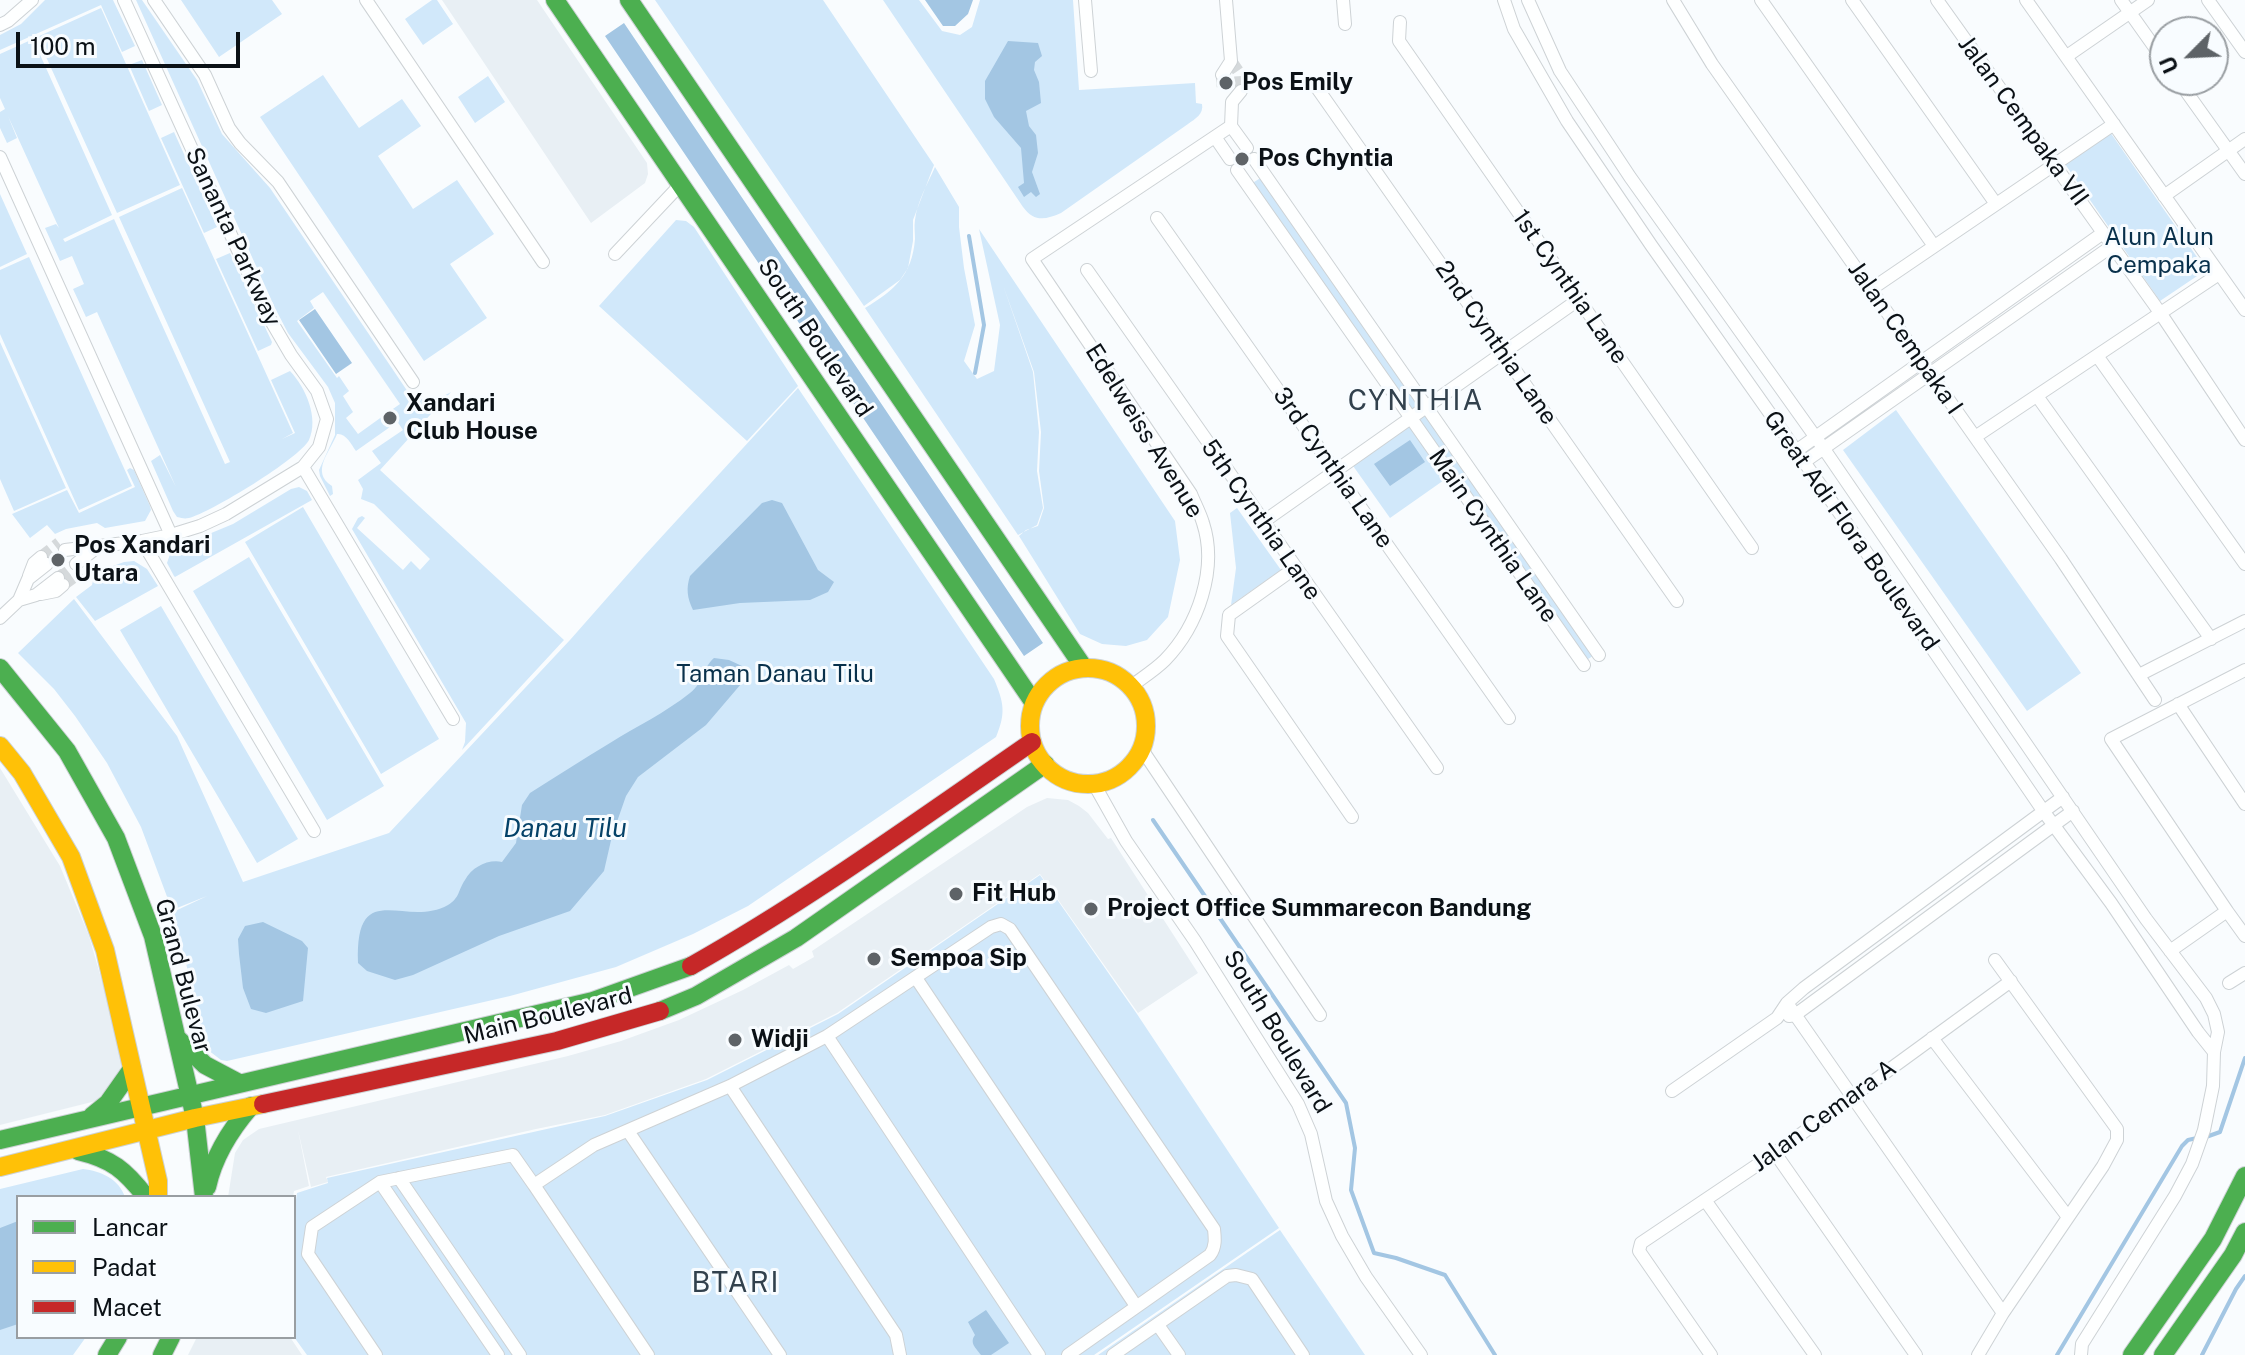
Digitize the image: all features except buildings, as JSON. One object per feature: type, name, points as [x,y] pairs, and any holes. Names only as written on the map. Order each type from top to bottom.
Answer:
[{"type":"main road","name":"South Boulevard","points":[[555,0],[1034,703]]},
{"type":"main road","name":"South Boulevard","points":[[629,0],[1084,668]]},
{"type":"main road","name":"Grand Bulevar","points":[[0,668],[67,751],[116,838],[153,936],[195,1118],[204,1195]]},
{"type":"main road","points":[[1084,668],[1110,672],[1121,678],[1143,710],[1145,735],[1141,748],[1117,776],[1094,784],[1067,780],[1055,773],[1045,764],[1032,742],[1030,729],[1034,703],[1049,682],[1071,670],[1084,668]]},
{"type":"main road","name":"Main Boulevard","points":[[0,1140],[593,1001],[684,970],[815,892],[1032,742]]},
{"type":"main road","points":[[0,746],[22,773],[71,857],[105,950],[158,1181],[158,1195]]},
{"type":"main road","name":"Main Boulevard","points":[[0,1167],[195,1118],[557,1041],[652,1015],[696,996],[796,938],[1045,764]]},
{"type":"main road","points":[[684,970],[696,996]]},
{"type":"main road","points":[[638,987],[652,1015]]},
{"type":"main road","points":[[176,1036],[191,1056],[239,1083]]},
{"type":"main road","points":[[87,1120],[108,1103],[132,1069]]},
{"type":"main road","points":[[204,1195],[221,1145],[251,1106]]},
{"type":"main road","points":[[72,1150],[106,1159],[121,1167],[145,1195]]},
{"type":"main road","points":[[2132,1355],[2213,1239],[2245,1176]]},
{"type":"main road","points":[[2163,1355],[2233,1255],[2245,1232]]},
{"type":"street","points":[[0,25],[32,0]]},
{"type":"street","name":"Sananta Parkway","points":[[124,0],[267,314],[317,391],[327,419],[319,447],[303,467]]},
{"type":"street","name":"Sananta Parkway","points":[[154,0],[205,75],[229,128],[278,182],[413,382]]},
{"type":"street","points":[[366,0],[543,262]]},
{"type":"street","points":[[1085,0],[1091,71]]},
{"type":"street","points":[[1222,75],[1231,61],[1226,0]]},
{"type":"street","points":[[1343,0],[1345,24]]},
{"type":"street","name":"Great Adi Flora Boulevard","points":[[1504,0],[1514,29],[1567,121],[2044,812],[2214,1052]]},
{"type":"street","name":"Great Adi Flora Boulevard","points":[[1528,0],[1560,71],[1630,177],[1824,449],[2146,919],[2206,998],[2214,1014],[2218,1032],[2213,1086],[2204,1130],[2192,1164],[2082,1344],[2081,1355]]},
{"type":"street","name":"Jalan Cempaka I","points":[[1673,0],[1712,64],[1975,437],[2155,700]]},
{"type":"street","points":[[1761,0],[1934,246]]},
{"type":"street","points":[[1852,0],[1996,204]]},
{"type":"street","name":"Jalan Cempaka VII","points":[[1937,0],[2161,314],[2245,440]]},
{"type":"street","points":[[2026,0],[2245,310]]},
{"type":"street","points":[[2121,0],[2149,40]]},
{"type":"street","points":[[2067,56],[2148,0]]},
{"type":"street","points":[[2208,0],[2245,52]]},
{"type":"street","name":"1st Cynthia Lane","points":[[1400,22],[1399,41],[1752,548]]},
{"type":"street","name":"2nd Cynthia Lane","points":[[1315,85],[1677,601]]},
{"type":"street","points":[[1215,137],[1231,126],[1227,97],[1241,91]]},
{"type":"street","points":[[2189,96],[2245,174]]},
{"type":"street","points":[[1567,121],[1585,108]]},
{"type":"street","points":[[1870,290],[2114,124]]},
{"type":"street","name":"Main Cynthia Lane","points":[[1231,126],[1599,655]]},
{"type":"street","name":"Main Cynthia Lane","points":[[1215,137],[1584,665]]},
{"type":"street","name":"Edelweiss Avenue","points":[[1130,687],[1165,661],[1186,632],[1203,596],[1208,560],[1204,524],[1191,494],[1032,259],[1215,137]]},
{"type":"street","points":[[2164,196],[2245,139]]},
{"type":"street","points":[[0,157],[171,535]]},
{"type":"street","points":[[615,254],[681,184]]},
{"type":"street","name":"3rd Cynthia Lane","points":[[1157,218],[1509,718]]},
{"type":"street","points":[[1796,451],[2103,233]]},
{"type":"street","points":[[1804,462],[2112,246]]},
{"type":"street","name":"5th Cynthia Lane","points":[[1087,270],[1437,768]]},
{"type":"street","points":[[1975,437],[2219,274]]},
{"type":"street","points":[[1263,522],[1578,300]]},
{"type":"street","points":[[2098,357],[2245,564]]},
{"type":"street","points":[[2037,396],[2211,639]]},
{"type":"street","points":[[62,546],[95,549],[171,535],[200,526],[226,514],[303,467],[453,719]]},
{"type":"street","points":[[142,541],[314,831]]},
{"type":"street","points":[[78,568],[95,549]]},
{"type":"street","points":[[0,618],[19,600],[34,563],[44,560]]},
{"type":"street","points":[[1295,568],[1229,615],[1227,636],[1352,817]]},
{"type":"street","points":[[19,600],[60,582]]},
{"type":"street","points":[[2139,675],[2245,621]]},
{"type":"street","points":[[2245,671],[2111,739],[2245,936]]},
{"type":"street","points":[[2178,704],[2245,804]]},
{"type":"street","name":"South Boulevard","points":[[1141,748],[1320,1015]]},
{"type":"street","name":"South Boulevard","points":[[1094,784],[1126,841],[1195,941],[1298,1104],[1311,1134],[1326,1201],[1342,1236],[1366,1277],[1421,1355]]},
{"type":"street","points":[[1672,1091],[1777,1018],[1787,1003],[1817,978],[2063,797]]},
{"type":"street","points":[[1777,1018],[1795,1015],[2073,811]]},
{"type":"street","points":[[2170,951],[2227,911]]},
{"type":"street","points":[[534,1185],[594,1145],[730,1086],[827,1036],[991,927],[1001,924],[1010,929],[1214,1229],[1215,1239],[1210,1255],[1068,1355]]},
{"type":"street","points":[[1978,1355],[2117,1140],[2117,1129],[1995,960]]},
{"type":"street","points":[[2229,983],[2245,973]]},
{"type":"street","points":[[916,978],[1136,1306]]},
{"type":"street","name":"Jalan Cemara A","points":[[1711,1355],[1639,1251],[1639,1246],[1775,1153],[2011,981]]},
{"type":"street","points":[[1787,1003],[2003,1313]]},
{"type":"street","points":[[827,1036],[1039,1355]]},
{"type":"street","points":[[1932,1038],[2068,1217]]},
{"type":"street","points":[[730,1086],[896,1335],[900,1355]]},
{"type":"street","points":[[628,1131],[780,1355]]},
{"type":"street","points":[[1775,1153],[1916,1355]]},
{"type":"street","points":[[376,1355],[308,1254],[312,1227],[380,1182],[513,1155],[648,1355]]},
{"type":"street","points":[[399,1178],[520,1355]]},
{"type":"street","points":[[380,1182],[498,1355]]},
{"type":"street","points":[[1705,1200],[1815,1355]]},
{"type":"street","points":[[1113,1355],[1227,1276],[1236,1275],[1252,1279],[1303,1355]]},
{"type":"street","points":[[1158,1325],[1179,1355]]},
{"type":"shaded area","points":[[442,0],[537,0],[647,163],[645,183],[591,223]]},
{"type":"shaded area","points":[[0,768],[60,866],[89,936],[123,1055],[119,1075],[96,1101],[0,1125]]},
{"type":"shaded area","points":[[1047,798],[1068,800],[1088,813],[1108,839],[1111,838],[1198,973],[1138,1013],[1040,874],[837,1013],[706,1079],[605,1115],[326,1177],[328,1182],[311,1187],[298,1130],[309,1186],[294,1191],[293,1195],[228,1195],[235,1153],[243,1140],[259,1129],[568,1056],[679,1020],[789,965],[793,969],[814,957],[812,951],[1027,807]]},
{"type":"shaded area","points":[[196,1339],[291,1339],[302,1355],[188,1355]]},
{"type":"green space","points":[[45,0],[113,0],[135,46],[122,52],[101,5],[0,50],[0,35],[21,24]]},
{"type":"green space","points":[[136,0],[142,0],[197,80],[222,134],[270,188],[408,392],[429,400],[451,392],[380,470],[564,640],[462,750],[466,723],[352,529],[358,518],[365,518],[357,528],[403,570],[411,561],[420,570],[430,559],[374,504],[361,499],[363,489],[358,480],[381,463],[372,451],[403,430],[390,411],[400,404],[323,292],[310,301],[314,308],[297,321],[349,391],[343,396],[353,412],[346,418],[358,434],[383,416],[390,427],[356,451],[346,437],[337,434],[322,468],[332,486],[333,494],[330,496],[319,470],[335,435],[335,403],[328,387],[288,333],[275,308]]},
{"type":"green space","points":[[181,0],[272,0],[282,14],[219,57]]},
{"type":"green space","points":[[432,0],[437,0],[453,24],[423,45],[405,19]]},
{"type":"green space","points":[[655,0],[823,0],[934,165],[913,220],[908,268],[900,280],[864,306]]},
{"type":"green space","points":[[883,0],[919,0],[942,31],[960,35],[972,27],[980,0],[1073,0],[1079,90],[1195,83],[1196,103],[1202,104],[1202,111],[1061,213],[1045,218],[1036,217],[1023,207]]},
{"type":"green space","points":[[101,8],[180,185],[117,213],[37,37]]},
{"type":"green space","points":[[33,39],[112,215],[63,239],[65,242],[114,219],[225,464],[230,462],[119,217],[182,188],[293,433],[282,439],[295,433],[271,380],[290,371],[301,386],[312,413],[312,431],[302,448],[254,484],[189,518],[177,517],[173,511],[151,461],[160,455],[176,487],[97,312],[86,317],[73,289],[84,284],[72,256],[60,261],[45,228],[56,224],[59,228],[8,116],[17,138],[7,143],[0,128],[0,112],[5,109],[0,98],[0,54]]},
{"type":"green space","points":[[142,60],[162,105],[149,111],[129,65]]},
{"type":"green space","points":[[323,75],[359,128],[402,99],[421,126],[378,156],[413,209],[457,180],[494,234],[450,264],[487,318],[424,361],[260,117]]},
{"type":"green space","points":[[488,76],[505,102],[475,123],[458,97]]},
{"type":"green space","points":[[174,132],[217,227],[204,233],[161,138]]},
{"type":"green space","name":"Alun Alun Cempaka","points":[[2110,132],[2206,270],[2160,301],[2065,164]]},
{"type":"green space","points":[[935,167],[959,207],[964,268],[975,325],[964,361],[977,379],[994,371],[1000,325],[979,229],[1175,521],[1180,560],[1168,617],[1147,640],[1126,646],[1102,644],[1080,634],[1019,536],[1024,532],[1018,535],[865,308],[893,288],[906,272],[913,252],[918,206]],"holes":[[[1003,285],[1034,372],[1041,432],[1039,471],[1044,508],[1038,526],[1030,529],[1037,525],[1043,508],[1037,471],[1039,432],[1033,372]]]},
{"type":"green space","points":[[1262,177],[1423,406],[1412,413],[1251,184]]},
{"type":"green space","points":[[0,194],[27,254],[0,267]]},
{"type":"green space","points":[[676,220],[686,221],[694,227],[798,386],[747,441],[599,306]]},
{"type":"green space","points":[[230,253],[272,342],[258,351],[216,259]]},
{"type":"green space","points":[[29,257],[132,486],[79,510],[0,334],[0,270]]},
{"type":"green space","points":[[0,342],[66,488],[14,511],[0,479]]},
{"type":"green space","name":"Taman Danau Tilu","points":[[798,388],[994,679],[1002,708],[996,737],[748,906],[616,967],[510,996],[227,1061],[208,1050],[198,1026],[194,995],[173,912],[207,896],[172,910],[141,827],[107,763],[54,689],[18,653],[74,599],[177,736],[243,882],[389,833],[570,640]]},
{"type":"green space","points":[[1896,410],[2081,673],[2027,711],[1843,450]]},
{"type":"green space","points":[[1426,411],[1596,654],[1585,661],[1415,418]]},
{"type":"green space","points":[[1409,423],[1447,478],[1390,518],[1351,463]]},
{"type":"green space","points":[[127,470],[134,470],[150,506],[145,521],[105,528],[97,523],[55,534],[47,525],[30,538],[12,514],[67,490],[79,513],[135,487]]},
{"type":"green space","points":[[299,487],[307,491],[312,500],[174,576],[167,563],[175,548],[233,524]]},
{"type":"green space","points":[[303,507],[439,739],[381,774],[245,542]]},
{"type":"green space","points":[[1237,508],[1281,570],[1231,605],[1236,568],[1230,513]]},
{"type":"green space","points":[[249,557],[384,786],[327,820],[193,591]]},
{"type":"green space","points":[[134,561],[147,569],[158,586],[95,621],[76,597],[92,585],[94,576],[102,574],[102,570]]},
{"type":"green space","points":[[161,606],[298,839],[257,863],[120,630]]},
{"type":"green space","points":[[1040,875],[1279,1228],[1094,1355],[307,1355],[295,1339],[297,1193],[328,1183],[327,1178],[605,1116],[707,1080],[838,1014]]},
{"type":"green space","points":[[83,1169],[108,1177],[124,1195],[16,1195],[16,1339],[85,1339],[73,1355],[0,1355],[0,1189]]},
{"type":"green space","points":[[1280,1230],[1365,1355],[1098,1355]]},
{"type":"water","points":[[925,0],[973,0],[968,14],[955,26],[943,26]]},
{"type":"water","points":[[624,23],[1043,643],[1024,656],[605,36]]},
{"type":"water","points":[[1008,41],[1038,43],[1042,56],[1035,62],[1034,70],[1039,82],[1041,103],[1026,111],[1029,126],[1036,135],[1038,153],[1032,172],[1040,194],[1036,197],[1031,192],[1024,197],[1018,187],[1024,183],[1021,148],[994,117],[985,99],[985,81]]},
{"type":"water","points":[[315,309],[352,363],[336,374],[299,320]]},
{"type":"water","points":[[1410,440],[1425,462],[1390,486],[1374,464]]},
{"type":"water","points":[[772,500],[782,503],[818,570],[834,582],[828,592],[810,600],[740,603],[693,610],[688,593],[690,576],[762,503]]},
{"type":"water","name":"Danau Tilu","points":[[714,658],[742,666],[745,673],[741,684],[706,725],[638,777],[626,796],[604,871],[570,911],[499,936],[413,975],[395,980],[367,971],[358,963],[359,937],[365,921],[374,913],[386,910],[432,911],[452,902],[472,871],[486,863],[502,862],[516,843],[522,805],[530,793],[695,689]]},
{"type":"water","points":[[263,922],[302,941],[308,948],[303,1001],[266,1013],[251,1009],[243,988],[238,939],[245,926]]},
{"type":"water","points":[[16,1222],[16,1325],[0,1330],[0,1228]]},
{"type":"water","points":[[986,1310],[1009,1343],[991,1355],[981,1355],[974,1345],[975,1335],[968,1322]]},
{"type":"waterway","points":[[969,236],[984,325],[975,373]]},
{"type":"waterway","points":[[1153,820],[1346,1103],[1355,1148],[1351,1190],[1374,1253],[1445,1275],[1495,1355]]},
{"type":"waterway","points":[[2206,1137],[2220,1132],[2245,1058]]},
{"type":"waterway","points":[[2057,1355],[2182,1146],[2188,1140],[2197,1138]]},
{"type":"waterway","points":[[2202,1355],[2245,1276]]},
{"type":"tunnel","points":[[1231,61],[1240,74],[1241,91]]},
{"type":"tunnel","points":[[1222,75],[1223,92]]},
{"type":"tunnel","points":[[41,557],[59,543]]},
{"type":"tunnel","points":[[47,564],[65,550]]},
{"type":"tunnel","points":[[58,578],[76,564]]},
{"type":"tunnel","points":[[63,585],[81,572]]},
{"type":"traffic: fast","points":[[555,0],[1034,703]]},
{"type":"traffic: fast","points":[[629,0],[1084,668]]},
{"type":"traffic: fast","points":[[0,668],[67,751],[116,838],[153,936],[195,1118],[204,1195]]},
{"type":"traffic: fast","points":[[660,1011],[696,996],[796,938],[1045,764]]},
{"type":"traffic: fast","points":[[0,1140],[593,1001],[691,966]]},
{"type":"traffic: fast","points":[[178,1039],[205,1065],[239,1083]]},
{"type":"traffic: fast","points":[[92,1116],[108,1103],[132,1069]]},
{"type":"traffic: fast","points":[[207,1187],[224,1144],[251,1106]]},
{"type":"traffic: fast","points":[[78,1151],[117,1167],[144,1195]]},
{"type":"traffic: fast","points":[[2132,1355],[2213,1239],[2245,1176]]},
{"type":"traffic: fast","points":[[2163,1355],[2233,1255],[2245,1232]]},
{"type":"traffic: fast","points":[[107,1355],[117,1339]]},
{"type":"traffic: fast","points":[[162,1355],[170,1339]]},
{"type":"traffic: slow","points":[[1088,668],[1110,673],[1129,685],[1141,704],[1146,726],[1141,748],[1129,767],[1110,779],[1088,784],[1066,779],[1047,767],[1035,748],[1030,726],[1035,704],[1047,685],[1066,673],[1088,668]]},
{"type":"traffic: slow","points":[[0,746],[22,773],[71,857],[105,950],[158,1181],[158,1195]]},
{"type":"traffic: slow","points":[[0,1167],[263,1104]]},
{"type":"traffic: jam","points":[[691,966],[822,886],[1032,742]]},
{"type":"traffic: jam","points":[[263,1104],[557,1041],[660,1011]]},
{"type":"place","name":"Pos Emily","points":[[1226,83]]},
{"type":"place","name":"Pos Chyntia","points":[[1242,159]]},
{"type":"place","name":"Xandari Club House","points":[[390,418]]},
{"type":"place","name":"Pos Xandari Utara","points":[[58,560]]},
{"type":"place","name":"Fit Hub","points":[[956,894]]},
{"type":"place","name":"Project Office Summarecon Bandung","points":[[1091,909]]},
{"type":"place","name":"Sempoa Sip","points":[[874,959]]},
{"type":"place","name":"Widji","points":[[735,1040]]},
{"type":"district","name":"CYNTHIA","points":[[1416,401]]},
{"type":"district","name":"BTARI","points":[[736,1283]]}]
